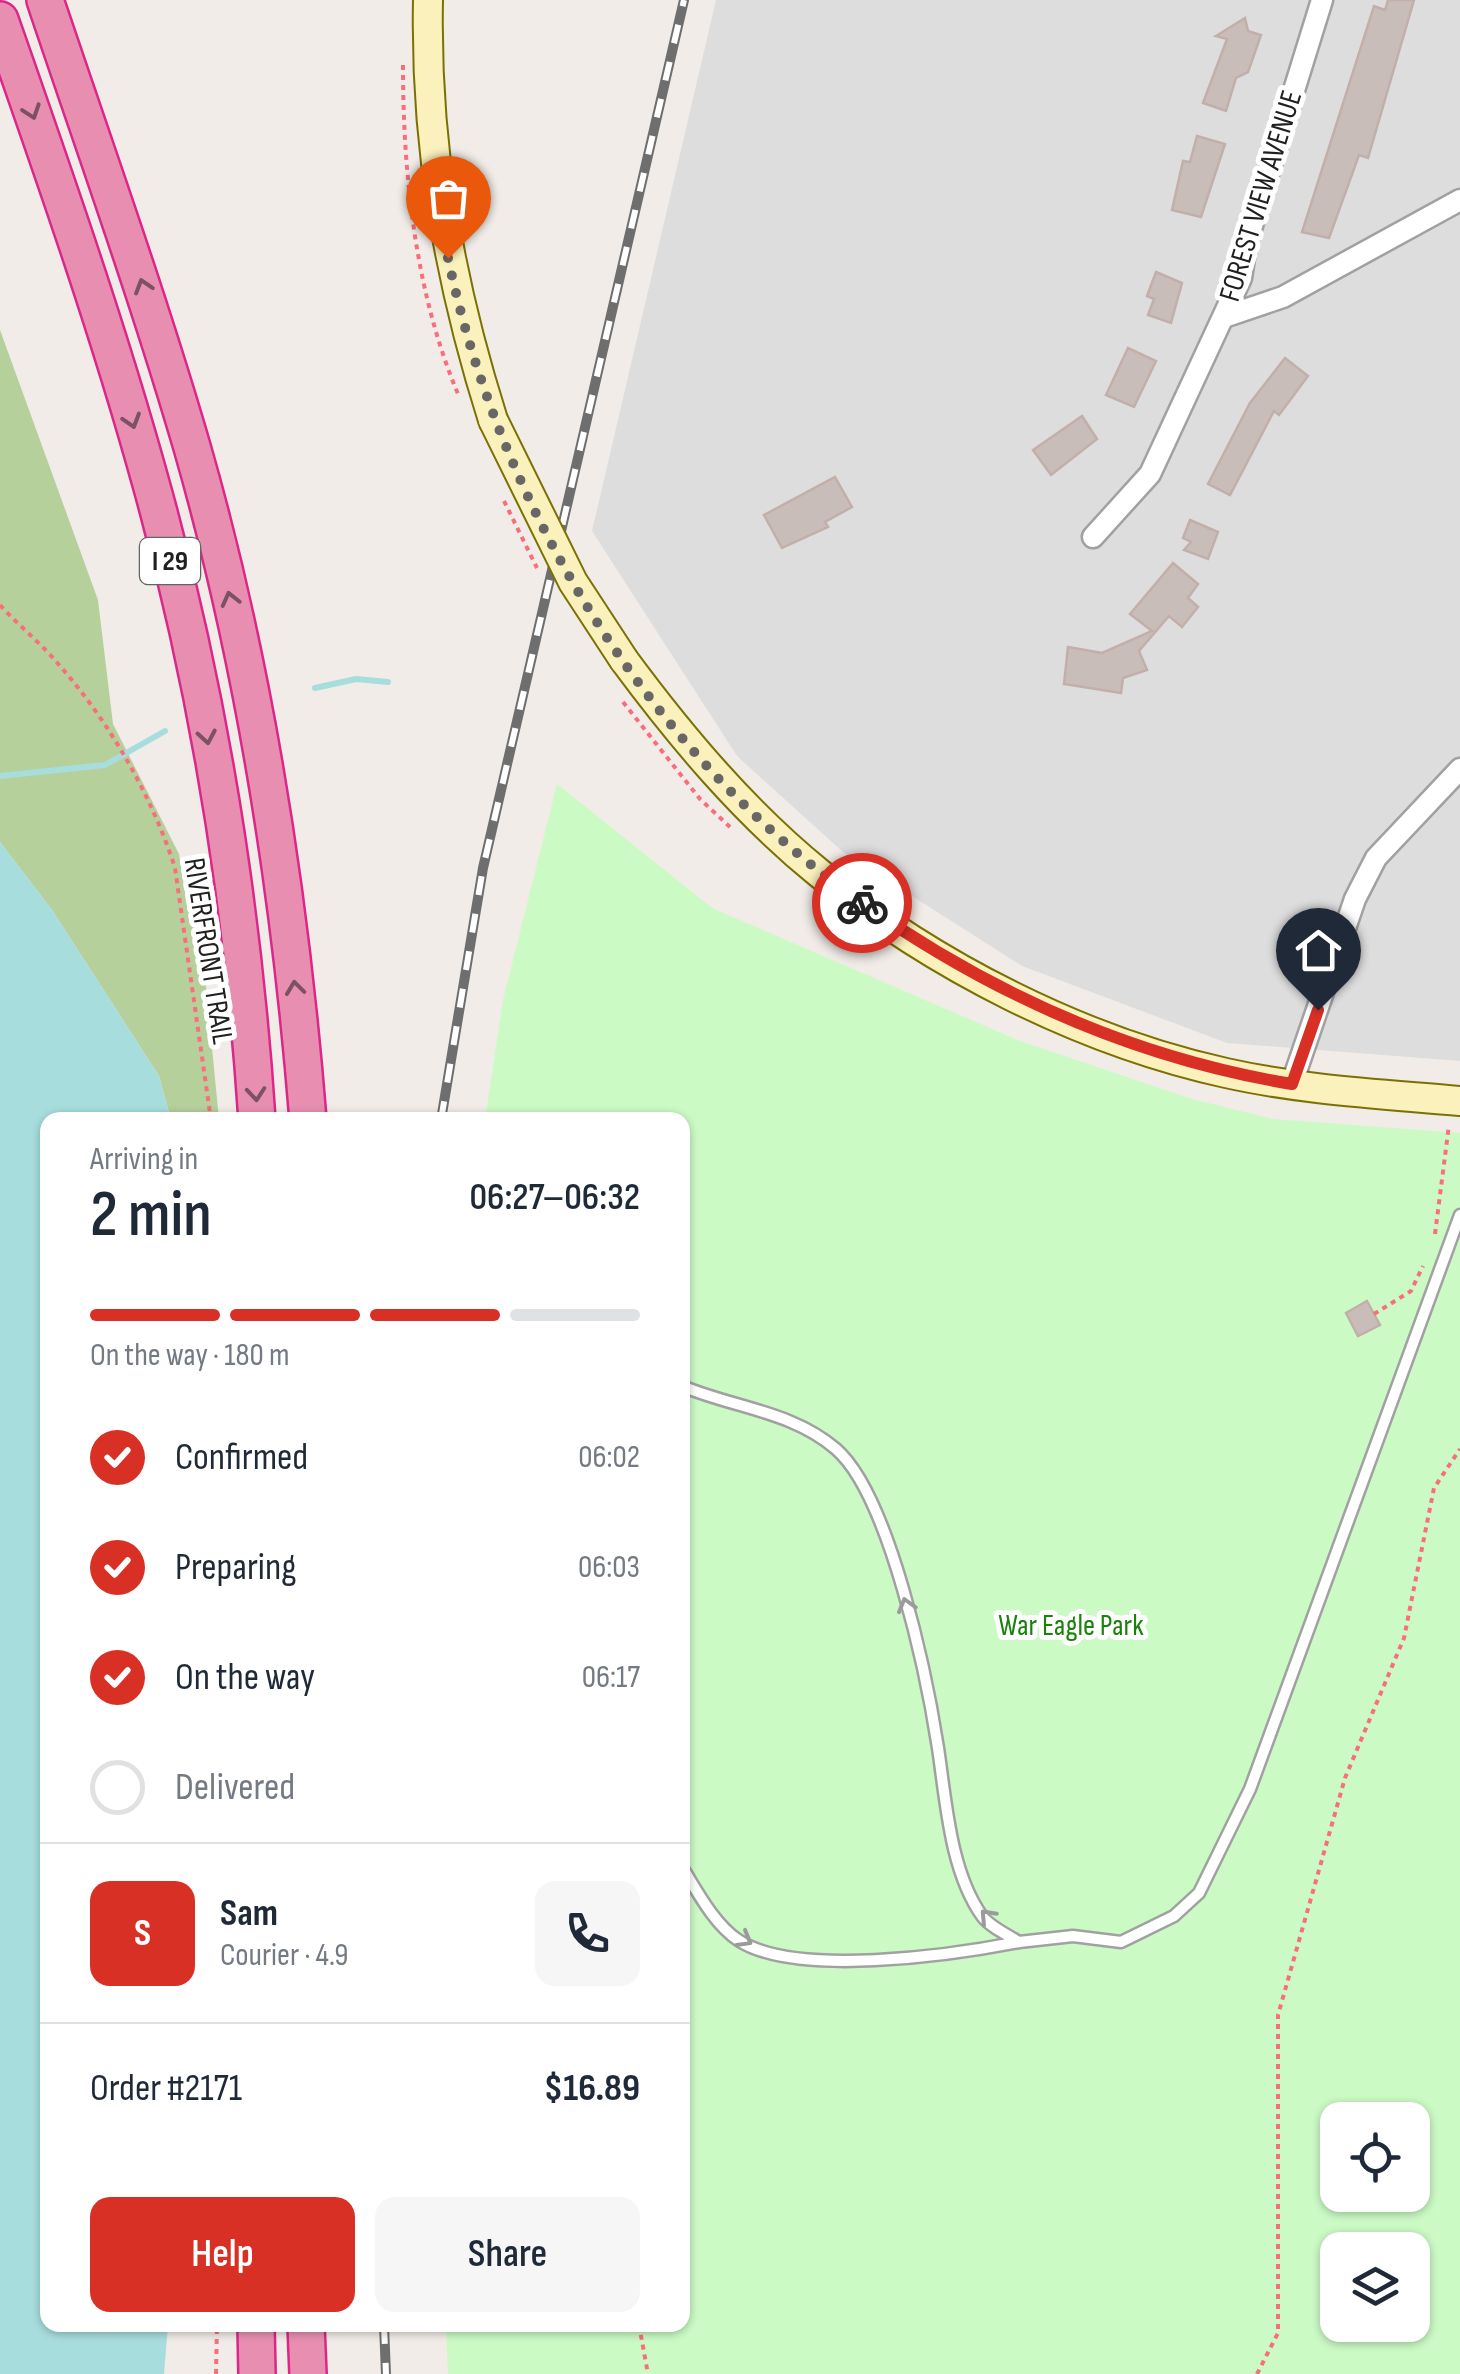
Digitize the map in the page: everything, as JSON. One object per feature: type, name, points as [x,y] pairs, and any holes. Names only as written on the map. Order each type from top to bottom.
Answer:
[{"type":"highway","name":"I 29","points":[[50,9],[128,238],[193,450],[238,633],[284,895],[307,1112]]},
{"type":"highway","name":"I 29","points":[[0,20],[151,480],[185,626],[228,854],[257,1112]]},
{"type":"highway","points":[[256,2332],[257,2374]]},
{"type":"highway","points":[[306,2332],[308,2374]]},
{"type":"main road","points":[[428,0],[429,114],[440,209],[455,287],[493,420],[573,582],[624,660],[722,781],[819,873],[989,985],[1112,1038],[1225,1073],[1292,1084],[1455,1100]]},
{"type":"street","name":"FOREST VIEW AVENUE","points":[[1093,537],[1150,474],[1241,278],[1246,245],[1322,0]]},
{"type":"street","points":[[1224,317],[1283,298],[1460,200]]},
{"type":"street","points":[[1292,1084],[1356,899],[1376,858],[1460,769]]},
{"type":"lane","points":[[690,1879],[711,1911],[738,1940],[785,1958],[860,1960],[965,1952],[1073,1936],[1121,1942],[1174,1916],[1200,1893],[1250,1789],[1460,1215]]},
{"type":"lane","points":[[690,1389],[802,1424],[838,1451],[858,1478],[909,1612],[949,1818],[969,1892],[984,1919],[1019,1942]]},
{"type":"path","name":"RIVERFRONT TRAIL","points":[[0,605],[57,662],[100,715],[148,804],[175,868],[210,1112]]},
{"type":"path","points":[[1430,1247],[1444,1183],[1455,1100]]},
{"type":"path","points":[[1374,1314],[1411,1291],[1425,1262]]},
{"type":"path","points":[[1257,2374],[1278,2333],[1278,2015],[1345,1778],[1404,1638],[1434,1488],[1460,1448]]},
{"type":"path","points":[[216,2374],[217,2332]]},
{"type":"path","points":[[640,2332],[648,2374]]},
{"type":"shaded area","points":[[716,0],[1460,0],[1460,1061],[1227,1043],[1022,966],[843,852],[737,756],[592,531]]},
{"type":"green space","points":[[0,330],[98,600],[113,724],[179,854],[185,893],[197,892],[218,1112],[169,1112],[159,1076],[52,910],[0,842]]},
{"type":"green space","name":"War Eagle Park","points":[[557,784],[712,908],[1020,1041],[1192,1099],[1273,1119],[1460,1133],[1460,2374],[448,2374],[446,2332],[690,2332],[690,1112],[486,1112],[503,1000]]},
{"type":"water","points":[[0,842],[52,910],[159,1076],[169,1112],[40,1112],[40,2332],[167,2332],[164,2374],[0,2374]]},
{"type":"building","points":[[1388,0],[1414,0],[1368,158],[1359,155],[1329,238],[1302,232],[1374,6],[1385,10]]},
{"type":"building","points":[[1245,18],[1248,31],[1261,35],[1248,72],[1236,78],[1226,111],[1203,103],[1227,39],[1216,36]]},
{"type":"building","points":[[1197,136],[1225,144],[1201,217],[1172,210],[1183,161],[1190,162]]},
{"type":"building","points":[[1156,272],[1182,283],[1171,323],[1148,315],[1154,299],[1147,296]]},
{"type":"building","points":[[1128,348],[1156,361],[1134,407],[1106,395]]},
{"type":"building","points":[[1285,358],[1308,376],[1279,415],[1274,411],[1230,495],[1208,484],[1250,403]]},
{"type":"building","points":[[1082,416],[1097,439],[1051,475],[1033,450]]},
{"type":"building","points":[[835,477],[852,507],[825,522],[828,527],[782,548],[764,515]]},
{"type":"building","points":[[1190,520],[1218,532],[1208,559],[1184,550],[1191,542],[1183,538]]},
{"type":"building","points":[[1173,563],[1198,584],[1188,598],[1198,607],[1182,627],[1169,616],[1139,651],[1147,670],[1123,678],[1121,693],[1064,684],[1068,647],[1102,653],[1152,631],[1130,614]]},
{"type":"building","points":[[1367,1301],[1380,1325],[1358,1336],[1346,1313]]},
{"type":"waterway","points":[[315,688],[356,679],[388,682]]},
{"type":"waterway","points":[[0,776],[105,765],[165,731]]},
{"type":"railway","points":[[442,1112],[483,868],[684,0]]},
{"type":"railway","points":[[384,2332],[386,2374]]},
{"type":"way so far","points":[[448,258],[493,420],[573,582],[662,712],[722,781],[819,873],[862,903]]},
{"type":"route","points":[[862,903],[989,985],[1112,1038],[1225,1073],[1292,1084],[1318,1010]]}]
